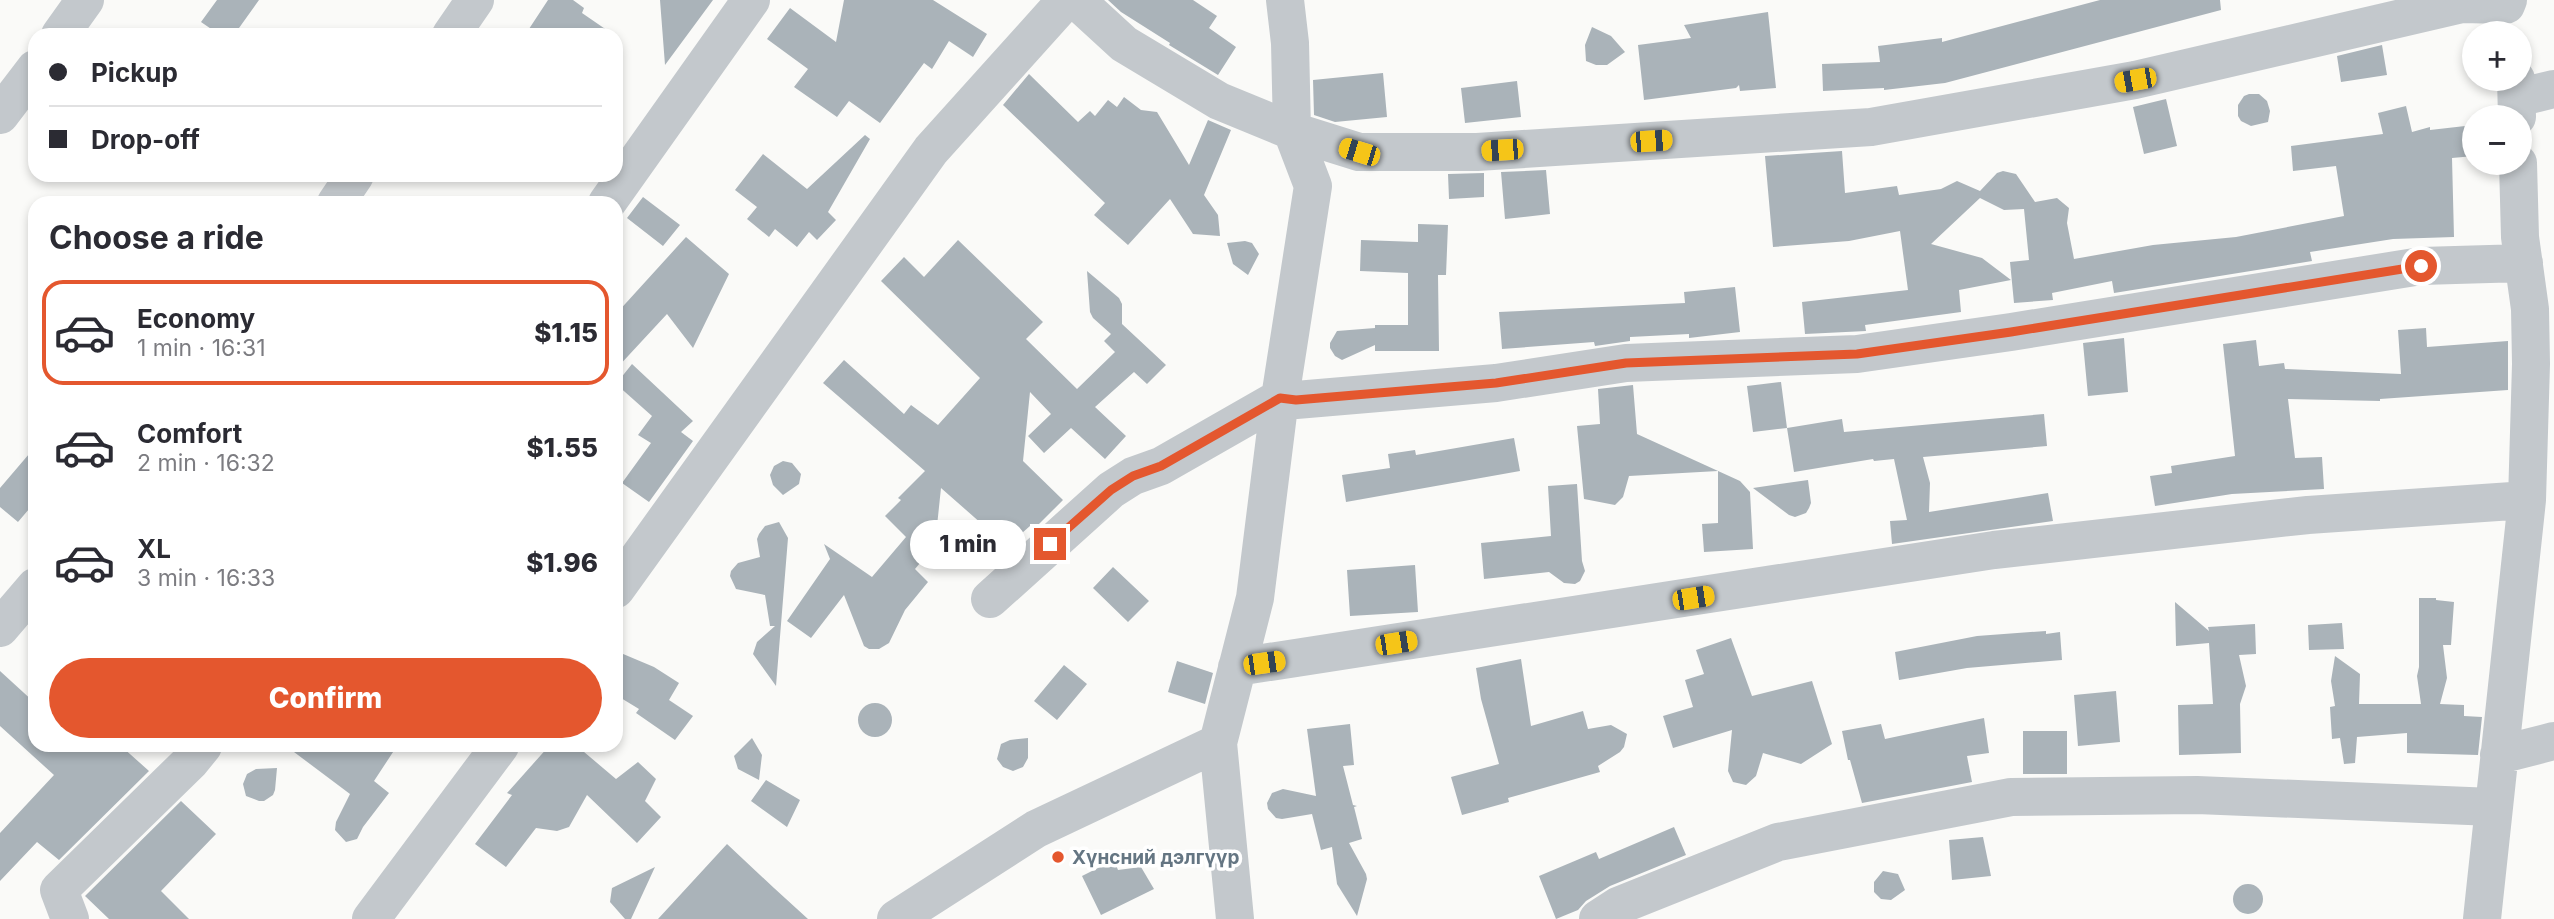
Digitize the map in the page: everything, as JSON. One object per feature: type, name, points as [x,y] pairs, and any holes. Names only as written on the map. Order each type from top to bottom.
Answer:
[{"type":"street","points":[[65,28],[85,0]]},
{"type":"street","points":[[456,28],[475,0]]},
{"type":"street","points":[[623,180],[751,0]]},
{"type":"street","points":[[623,579],[931,150],[1066,0]]},
{"type":"street","points":[[1076,0],[1124,44],[1219,101],[1292,131],[1359,152],[1477,152],[1871,127],[2135,80],[2402,8],[2462,4],[2508,13]]},
{"type":"street","points":[[1235,919],[1218,743],[1255,598],[1280,398],[1313,186],[1292,131],[1290,43],[1285,0]]},
{"type":"street","points":[[0,116],[28,78]]},
{"type":"street","points":[[2517,98],[2554,89]]},
{"type":"street","points":[[2482,919],[2499,755],[2536,514],[2531,364],[2542,307],[2524,263],[2520,237],[2518,175]]},
{"type":"street","points":[[989,599],[1111,490],[1133,476],[1161,466],[1280,398],[1296,400],[1496,383],[1626,363],[1857,354],[2421,266],[2524,263]]},
{"type":"street","points":[[1237,667],[1994,550],[2308,515],[2536,514]]},
{"type":"street","points":[[0,628],[28,595]]},
{"type":"street","points":[[2499,755],[2554,741]]},
{"type":"street","points":[[897,919],[1037,829],[1218,743]]},
{"type":"street","points":[[70,919],[59,890],[198,752]]},
{"type":"street","points":[[371,919],[496,752]]},
{"type":"street","points":[[1598,919],[1618,906],[1778,842],[2011,797],[2197,795],[2493,807]]},
{"type":"building","points":[[217,0],[259,0],[239,28],[210,28],[201,22]]},
{"type":"building","points":[[548,0],[573,0],[584,8],[582,13],[604,28],[530,28]]},
{"type":"building","points":[[660,0],[713,0],[665,65]]},
{"type":"building","points":[[844,0],[933,0],[987,34],[973,57],[949,41],[932,69],[924,63],[880,123],[849,101],[837,117],[794,87],[808,69],[767,39],[790,8],[836,42]]},
{"type":"building","points":[[1108,0],[1193,0],[1217,16],[1209,28],[1236,47],[1218,75],[1169,45],[1170,43],[1121,12]]},
{"type":"building","points":[[2100,0],[2220,0],[2221,10],[1945,83],[1884,90],[1823,91],[1822,64],[1880,62],[1878,46],[1942,38],[1942,42]]},
{"type":"building","points":[[1768,12],[1776,88],[1740,91],[1739,85],[1736,88],[1644,100],[1638,45],[1691,38],[1684,25]]},
{"type":"building","points":[[1592,27],[1611,36],[1625,52],[1607,65],[1586,61],[1585,45]]},
{"type":"building","points":[[2382,45],[2387,75],[2341,82],[2337,56]]},
{"type":"building","points":[[1383,73],[1387,117],[1335,122],[1314,115],[1313,80]]},
{"type":"building","points":[[1029,74],[1078,122],[1090,111],[1095,116],[1108,100],[1117,107],[1124,97],[1141,110],[1157,112],[1189,165],[1208,120],[1231,130],[1204,195],[1218,215],[1220,236],[1193,234],[1170,199],[1128,245],[1094,215],[1105,203],[1003,105]]},
{"type":"building","points":[[1517,81],[1521,117],[1465,123],[1461,88]]},
{"type":"building","points":[[2259,94],[2267,101],[2270,111],[2268,122],[2251,126],[2241,121],[2238,105],[2244,96]]},
{"type":"building","points":[[2166,99],[2177,146],[2144,154],[2133,107]]},
{"type":"building","points":[[2406,106],[2412,132],[2430,127],[2430,130],[2462,126],[2462,157],[2452,158],[2454,237],[2393,239],[2310,252],[2312,261],[2114,293],[2112,281],[2052,293],[2053,300],[2014,303],[2010,262],[2029,260],[2024,209],[2004,210],[1980,198],[1931,244],[1982,258],[2011,280],[1959,290],[1961,312],[1865,325],[1866,331],[1805,334],[1802,302],[1908,290],[1900,231],[1849,241],[1773,247],[1765,156],[1842,151],[1845,193],[1897,186],[1899,195],[1941,189],[1957,181],[1980,191],[1997,173],[2003,171],[2016,174],[2035,202],[2057,198],[2069,208],[2067,223],[2074,259],[2153,245],[2236,237],[2344,216],[2336,166],[2293,171],[2291,146],[2383,134],[2378,113]]},
{"type":"building","points":[[865,135],[870,139],[828,212],[836,220],[817,240],[809,232],[797,247],[775,229],[769,237],[747,219],[757,207],[735,190],[763,154],[807,189]]},
{"type":"building","points":[[1546,170],[1550,214],[1505,219],[1501,172]]},
{"type":"building","points":[[1484,173],[1484,197],[1449,199],[1448,174]]},
{"type":"building","points":[[643,197],[680,225],[663,246],[627,218]]},
{"type":"building","points":[[1418,224],[1448,225],[1446,275],[1438,275],[1439,351],[1375,351],[1375,345],[1342,360],[1335,356],[1330,343],[1337,331],[1375,328],[1375,325],[1408,325],[1408,273],[1360,271],[1361,240],[1418,242]]},
{"type":"building","points":[[686,237],[729,274],[693,348],[667,314],[623,361],[623,306]]},
{"type":"building","points":[[958,240],[1043,322],[1026,339],[1077,389],[1115,352],[1104,341],[1111,334],[1090,312],[1087,271],[1119,298],[1122,304],[1122,324],[1166,365],[1147,384],[1134,372],[1095,407],[1126,436],[1105,459],[1071,428],[1044,453],[1028,436],[1051,414],[1030,392],[1023,461],[1063,500],[1033,530],[1030,526],[1007,546],[941,488],[935,545],[915,569],[928,582],[905,610],[889,643],[879,649],[864,646],[844,595],[811,638],[787,621],[830,559],[824,544],[872,577],[906,537],[885,516],[901,500],[898,498],[925,471],[823,383],[844,360],[904,414],[911,405],[938,425],[980,378],[881,281],[904,257],[924,277]]},
{"type":"building","points":[[1227,243],[1252,243],[1259,254],[1248,275],[1233,264]]},
{"type":"building","points":[[1735,287],[1740,332],[1689,338],[1689,334],[1630,337],[1630,341],[1595,346],[1594,342],[1502,349],[1499,312],[1685,303],[1684,292]]},
{"type":"building","points":[[2426,328],[2427,347],[2508,341],[2508,390],[2380,401],[2288,399],[2295,458],[2322,457],[2324,489],[2232,494],[2155,506],[2150,476],[2172,473],[2171,466],[2235,456],[2223,344],[2256,340],[2259,366],[2284,363],[2285,369],[2401,374],[2398,330]]},
{"type":"building","points":[[2124,338],[2128,392],[2088,396],[2083,343]]},
{"type":"building","points":[[632,364],[693,421],[681,432],[693,441],[649,502],[623,484],[651,443],[638,435],[652,416],[623,390],[623,375]]},
{"type":"building","points":[[1781,382],[1787,428],[1753,432],[1747,386]]},
{"type":"building","points":[[1633,385],[1637,434],[1740,481],[1750,492],[1753,549],[1704,552],[1702,524],[1718,523],[1718,471],[1629,476],[1623,497],[1615,505],[1584,499],[1577,426],[1600,424],[1598,389]]},
{"type":"building","points":[[2044,414],[2047,446],[1923,457],[1930,483],[1929,512],[2048,493],[2053,521],[1892,544],[1890,521],[1907,520],[1894,459],[1873,459],[1794,472],[1787,428],[1842,419],[1844,432]]},
{"type":"building","points":[[1514,438],[1520,471],[1346,502],[1342,475],[1390,468],[1388,454],[1415,450],[1416,455]]},
{"type":"building","points":[[28,455],[28,510],[18,522],[0,507],[0,488]]},
{"type":"building","points":[[783,461],[792,463],[801,474],[799,484],[783,495],[773,485],[770,475],[774,466]]},
{"type":"building","points":[[1808,480],[1811,503],[1806,513],[1795,517],[1753,488]]},
{"type":"building","points":[[1577,484],[1585,571],[1580,581],[1575,584],[1564,583],[1549,572],[1484,579],[1481,543],[1551,536],[1548,486]]},
{"type":"building","points":[[779,522],[788,538],[776,686],[753,654],[757,642],[775,626],[770,626],[765,595],[736,589],[730,576],[738,563],[760,557],[757,539],[759,534],[765,526]]},
{"type":"building","points":[[1415,565],[1418,612],[1350,616],[1347,570]]},
{"type":"building","points":[[1113,567],[1149,601],[1128,622],[1093,588]]},
{"type":"building","points":[[2419,598],[2454,602],[2451,645],[2443,645],[2447,678],[2440,704],[2464,705],[2464,716],[2482,717],[2478,755],[2407,753],[2407,733],[2357,737],[2355,763],[2344,764],[2340,738],[2332,739],[2330,707],[2335,706],[2331,681],[2335,656],[2360,674],[2359,704],[2421,704],[2417,676]]},
{"type":"building","points":[[2175,602],[2209,631],[2208,627],[2255,624],[2256,654],[2239,655],[2246,686],[2240,704],[2241,753],[2179,755],[2178,705],[2213,704],[2209,643],[2176,646]]},
{"type":"building","points":[[2342,623],[2344,649],[2309,650],[2308,625]]},
{"type":"building","points":[[2046,631],[2046,634],[2060,632],[2062,660],[1967,668],[1899,680],[1895,652],[1977,636]]},
{"type":"building","points":[[1731,638],[1752,696],[1812,681],[1832,744],[1801,764],[1763,753],[1756,776],[1746,785],[1733,782],[1728,771],[1732,730],[1673,748],[1663,716],[1693,707],[1685,680],[1704,674],[1696,650]]},
{"type":"building","points":[[623,654],[654,667],[679,683],[669,700],[693,716],[675,740],[636,713],[639,709],[623,699]]},
{"type":"building","points":[[1521,659],[1531,726],[1583,711],[1588,729],[1611,725],[1627,734],[1624,747],[1598,766],[1600,772],[1508,798],[1509,802],[1462,815],[1451,777],[1499,764],[1481,699],[1476,668]]},
{"type":"building","points":[[1177,661],[1213,673],[1205,704],[1168,692]]},
{"type":"building","points":[[1064,665],[1087,684],[1057,720],[1034,701]]},
{"type":"building","points":[[0,671],[28,697],[28,751],[0,726]]},
{"type":"building","points":[[2116,691],[2120,742],[2078,746],[2074,695]]},
{"type":"building","points":[[875,703],[887,708],[892,720],[887,732],[875,737],[863,732],[858,720],[863,708]]},
{"type":"building","points":[[1984,718],[1989,753],[1967,756],[1972,782],[1862,803],[1842,731],[1881,724],[1885,739]]},
{"type":"building","points":[[1350,724],[1354,765],[1343,766],[1353,805],[1357,806],[1354,807],[1362,839],[1349,843],[1367,879],[1357,916],[1337,884],[1332,847],[1321,850],[1312,814],[1276,818],[1268,809],[1267,803],[1272,793],[1283,789],[1316,796],[1307,729]]},
{"type":"building","points":[[2023,731],[2067,731],[2067,774],[2023,774]]},
{"type":"building","points":[[752,738],[762,755],[759,780],[738,769],[734,756]]},
{"type":"building","points":[[1028,738],[1028,758],[1023,767],[1013,771],[1003,767],[997,759],[1001,744]]},
{"type":"building","points":[[29,752],[128,752],[149,771],[59,860],[37,842],[0,881],[0,833],[54,775]]},
{"type":"building","points":[[294,752],[393,752],[374,781],[389,793],[357,839],[346,842],[335,830],[336,822],[350,794]]},
{"type":"building","points":[[544,752],[584,752],[616,779],[638,762],[656,779],[645,801],[661,817],[637,843],[587,795],[569,827],[557,831],[536,828],[506,867],[475,844],[512,795],[507,793]]},
{"type":"building","points":[[277,768],[273,795],[264,801],[246,796],[243,784],[247,774],[256,769]]},
{"type":"building","points":[[766,780],[800,800],[787,827],[751,801]]},
{"type":"building","points":[[181,801],[216,834],[161,891],[189,919],[109,919],[85,896]]},
{"type":"building","points":[[1674,827],[1686,855],[1610,886],[1586,901],[1578,910],[1556,919],[1539,876],[1596,852],[1599,859]]},
{"type":"building","points":[[1983,837],[1991,876],[1952,880],[1949,840]]},
{"type":"building","points":[[727,844],[774,888],[808,919],[658,919]]},
{"type":"building","points":[[1114,860],[1118,870],[1141,867],[1154,889],[1101,915],[1082,876]]},
{"type":"building","points":[[655,867],[631,919],[625,919],[610,902],[612,888]]},
{"type":"building","points":[[1883,871],[1898,874],[1905,890],[1891,900],[1881,899],[1874,892],[1874,882]]},
{"type":"building","points":[[2248,884],[2259,888],[2263,899],[2259,910],[2248,914],[2237,910],[2233,899],[2237,888]]},
{"type":"place","name":"Хүнсний дэлгүүр","points":[[1058,857]]},
{"type":"route","points":[[1050,544],[1111,490],[1133,476],[1161,466],[1280,398],[1296,400],[1496,383],[1626,363],[1857,354],[2421,266]]}]
